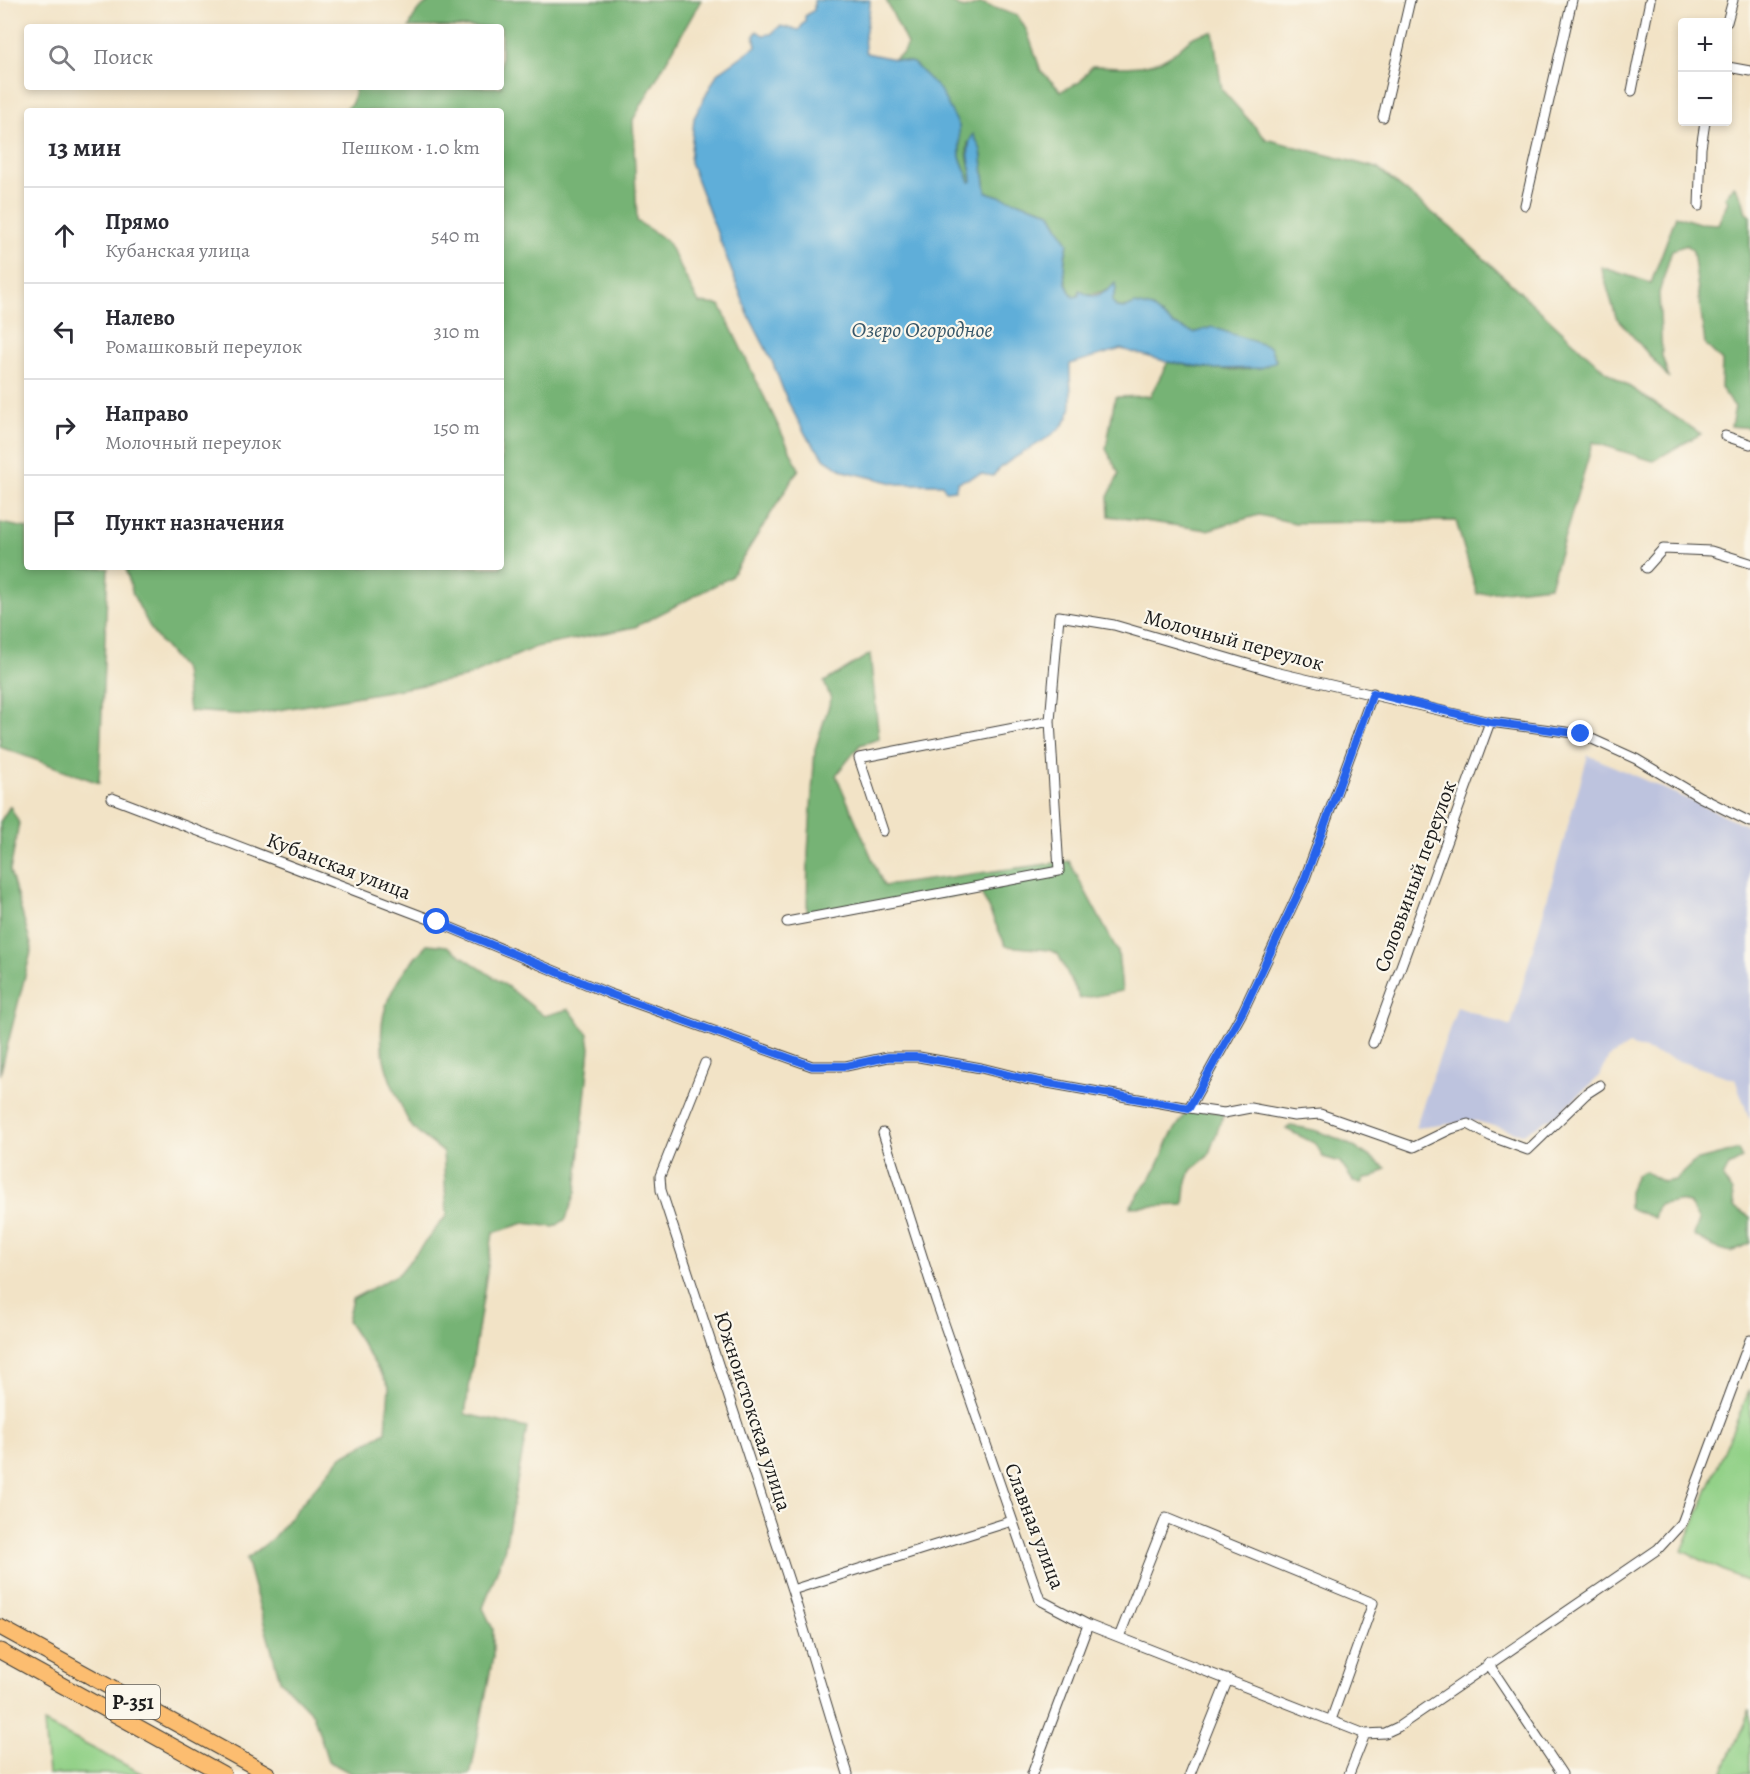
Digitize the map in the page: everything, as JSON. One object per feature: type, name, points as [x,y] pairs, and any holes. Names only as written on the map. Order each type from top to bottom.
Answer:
[{"type":"highway","name":"Р-351","points":[[0,1628],[267,1774]]},
{"type":"highway","name":"Р-351","points":[[0,1652],[223,1774]]},
{"type":"street","points":[[1383,117],[1410,0]]},
{"type":"street","points":[[1525,205],[1572,0]]},
{"type":"street","points":[[1632,91],[1650,0]]},
{"type":"street","points":[[1728,18],[1733,0]]},
{"type":"street","points":[[1732,68],[1750,71]]},
{"type":"street","points":[[1699,206],[1701,148],[1704,126]]},
{"type":"street","points":[[1725,436],[1750,444]]},
{"type":"street","points":[[1646,568],[1663,549],[1711,551],[1750,563]]},
{"type":"street","name":"Молочный переулок","points":[[1050,721],[1059,616],[1114,625],[1275,672],[1490,722],[1581,734],[1636,759],[1700,797],[1750,822]]},
{"type":"street","points":[[1189,1108],[1243,1011],[1304,881],[1373,693]]},
{"type":"street","points":[[787,922],[1059,871],[1050,721],[859,758],[883,831]]},
{"type":"street","name":"Соловьиный переулок","points":[[1373,1043],[1490,722]]},
{"type":"street","name":"Кубанская улица","points":[[112,798],[437,922],[610,994],[812,1066],[846,1066],[888,1057],[919,1057],[981,1068],[1025,1079],[1224,1113],[1250,1108],[1294,1116],[1320,1114],[1414,1147],[1451,1129],[1468,1124],[1490,1136],[1528,1150],[1586,1094],[1600,1085]]},
{"type":"street","name":"Южноистокская улица","points":[[705,1063],[660,1176],[661,1190],[792,1590],[848,1774]]},
{"type":"street","name":"Славная улица","points":[[883,1133],[936,1300],[1040,1600],[1088,1625],[1365,1734]]},
{"type":"street","points":[[1348,1774],[1365,1734],[1385,1733],[1398,1727],[1488,1663],[1658,1549],[1682,1523],[1750,1340]]},
{"type":"street","points":[[1119,1637],[1166,1518],[1373,1603],[1331,1720]]},
{"type":"street","points":[[792,1590],[1012,1521]]},
{"type":"street","points":[[1032,1774],[1088,1625]]},
{"type":"street","points":[[1488,1663],[1562,1774]]},
{"type":"street","points":[[1190,1774],[1228,1679]]},
{"type":"shaded area","points":[[1588,755],[1750,827],[1750,1120],[1735,1079],[1629,1045],[1608,1058],[1600,1076],[1558,1114],[1523,1134],[1476,1121],[1415,1128],[1457,1007],[1511,1026]]},
{"type":"green space","points":[[432,0],[701,0],[633,120],[637,221],[667,241],[699,303],[720,305],[799,469],[731,577],[635,627],[536,647],[464,678],[250,715],[189,711],[184,670],[153,633],[133,595],[126,570],[504,570],[504,108],[346,108],[352,103],[355,90],[504,90],[504,24],[410,24],[417,11]]},
{"type":"green space","points":[[886,0],[947,0],[964,9],[981,3],[1018,16],[1027,31],[1041,71],[1061,91],[1080,82],[1092,66],[1132,67],[1151,64],[1169,56],[1193,37],[1213,32],[1222,90],[1266,139],[1377,168],[1450,227],[1604,370],[1701,434],[1653,461],[1593,442],[1550,586],[1477,594],[1456,521],[1295,523],[1259,515],[1207,530],[1109,516],[1108,497],[1119,474],[1106,449],[1115,397],[1150,396],[1168,362],[1237,370],[1251,369],[1276,360],[1270,347],[1212,328],[1194,333],[1174,325],[1152,308],[1116,307],[1112,301],[1116,290],[1111,289],[1088,295],[1079,290],[1079,296],[1073,297],[1064,272],[1068,244],[1050,212],[986,192],[981,150],[968,143],[967,152],[972,182],[970,183],[960,157],[959,126],[913,63],[893,59],[902,54],[907,44]]},
{"type":"green space","points":[[1734,186],[1742,197],[1746,213],[1750,216],[1750,428],[1731,426],[1735,407],[1721,388],[1722,361],[1705,344],[1693,251],[1687,245],[1672,250],[1659,293],[1662,356],[1669,378],[1616,317],[1601,267],[1651,283],[1676,216],[1699,223],[1718,224],[1728,201],[1725,197]]},
{"type":"green space","points":[[0,523],[24,527],[24,570],[108,570],[99,783],[0,747]]},
{"type":"green space","points":[[870,654],[879,739],[860,745],[836,775],[884,886],[1069,861],[1118,952],[1122,991],[1080,999],[1058,954],[1049,950],[1006,946],[981,893],[807,913],[808,852],[815,749],[831,699],[824,682]]},
{"type":"green space","points":[[10,806],[19,823],[10,871],[32,948],[0,1075],[0,822]]},
{"type":"green space","points":[[428,944],[447,946],[511,989],[544,1016],[569,1009],[588,1034],[590,1048],[576,1192],[566,1219],[554,1227],[524,1223],[493,1233],[465,1414],[527,1428],[504,1552],[483,1608],[493,1629],[493,1657],[471,1772],[470,1774],[352,1774],[328,1761],[313,1714],[280,1680],[246,1559],[271,1540],[341,1457],[386,1432],[389,1386],[347,1321],[352,1299],[399,1274],[447,1215],[443,1152],[414,1129],[406,1118],[388,1074],[381,1033],[389,997],[399,979]]},
{"type":"green space","points":[[1189,1108],[1224,1113],[1208,1156],[1191,1170],[1186,1185],[1184,1205],[1130,1207],[1157,1168],[1170,1137]]},
{"type":"green space","points":[[1290,1126],[1317,1131],[1341,1140],[1386,1168],[1373,1178],[1364,1179],[1361,1183],[1353,1181],[1340,1162],[1323,1157],[1316,1144],[1286,1129]]},
{"type":"green space","points":[[1738,1150],[1742,1159],[1729,1166],[1723,1178],[1732,1192],[1734,1207],[1750,1217],[1750,1243],[1731,1252],[1713,1247],[1694,1235],[1699,1221],[1689,1203],[1678,1201],[1658,1205],[1654,1218],[1629,1208],[1629,1191],[1636,1175],[1644,1171],[1663,1182],[1675,1180],[1695,1161]]},
{"type":"green space","points":[[1750,1389],[1750,1583],[1682,1551]]},
{"type":"green space","points":[[1750,1709],[1750,1774],[1722,1774]]},
{"type":"green space","points":[[44,1723],[143,1774],[48,1774]]},
{"type":"water","name":"Озеро Огородное","points":[[814,0],[870,0],[865,40],[866,53],[913,63],[940,90],[959,126],[960,157],[970,182],[972,181],[968,151],[973,134],[981,150],[986,192],[1050,212],[1068,243],[1064,271],[1066,284],[1073,297],[1079,296],[1079,290],[1092,296],[1099,294],[1107,291],[1115,283],[1116,290],[1112,301],[1116,307],[1126,308],[1135,304],[1152,308],[1174,325],[1194,333],[1212,327],[1270,347],[1276,361],[1261,368],[1215,369],[1168,362],[1121,349],[1070,364],[1070,411],[1066,421],[1059,429],[1012,459],[993,476],[981,474],[958,482],[955,490],[946,491],[942,484],[898,484],[844,471],[825,459],[807,437],[787,400],[772,361],[748,314],[690,162],[694,118],[717,74],[756,46],[754,36],[757,31],[763,35],[771,34],[780,26],[799,30],[805,21],[805,16],[814,10]]},
{"type":"route","points":[[437,922],[610,994],[757,1049],[812,1066],[846,1066],[888,1057],[919,1057],[981,1068],[1025,1079],[1189,1108],[1243,1011],[1304,881],[1373,693],[1490,722],[1581,734]]}]
